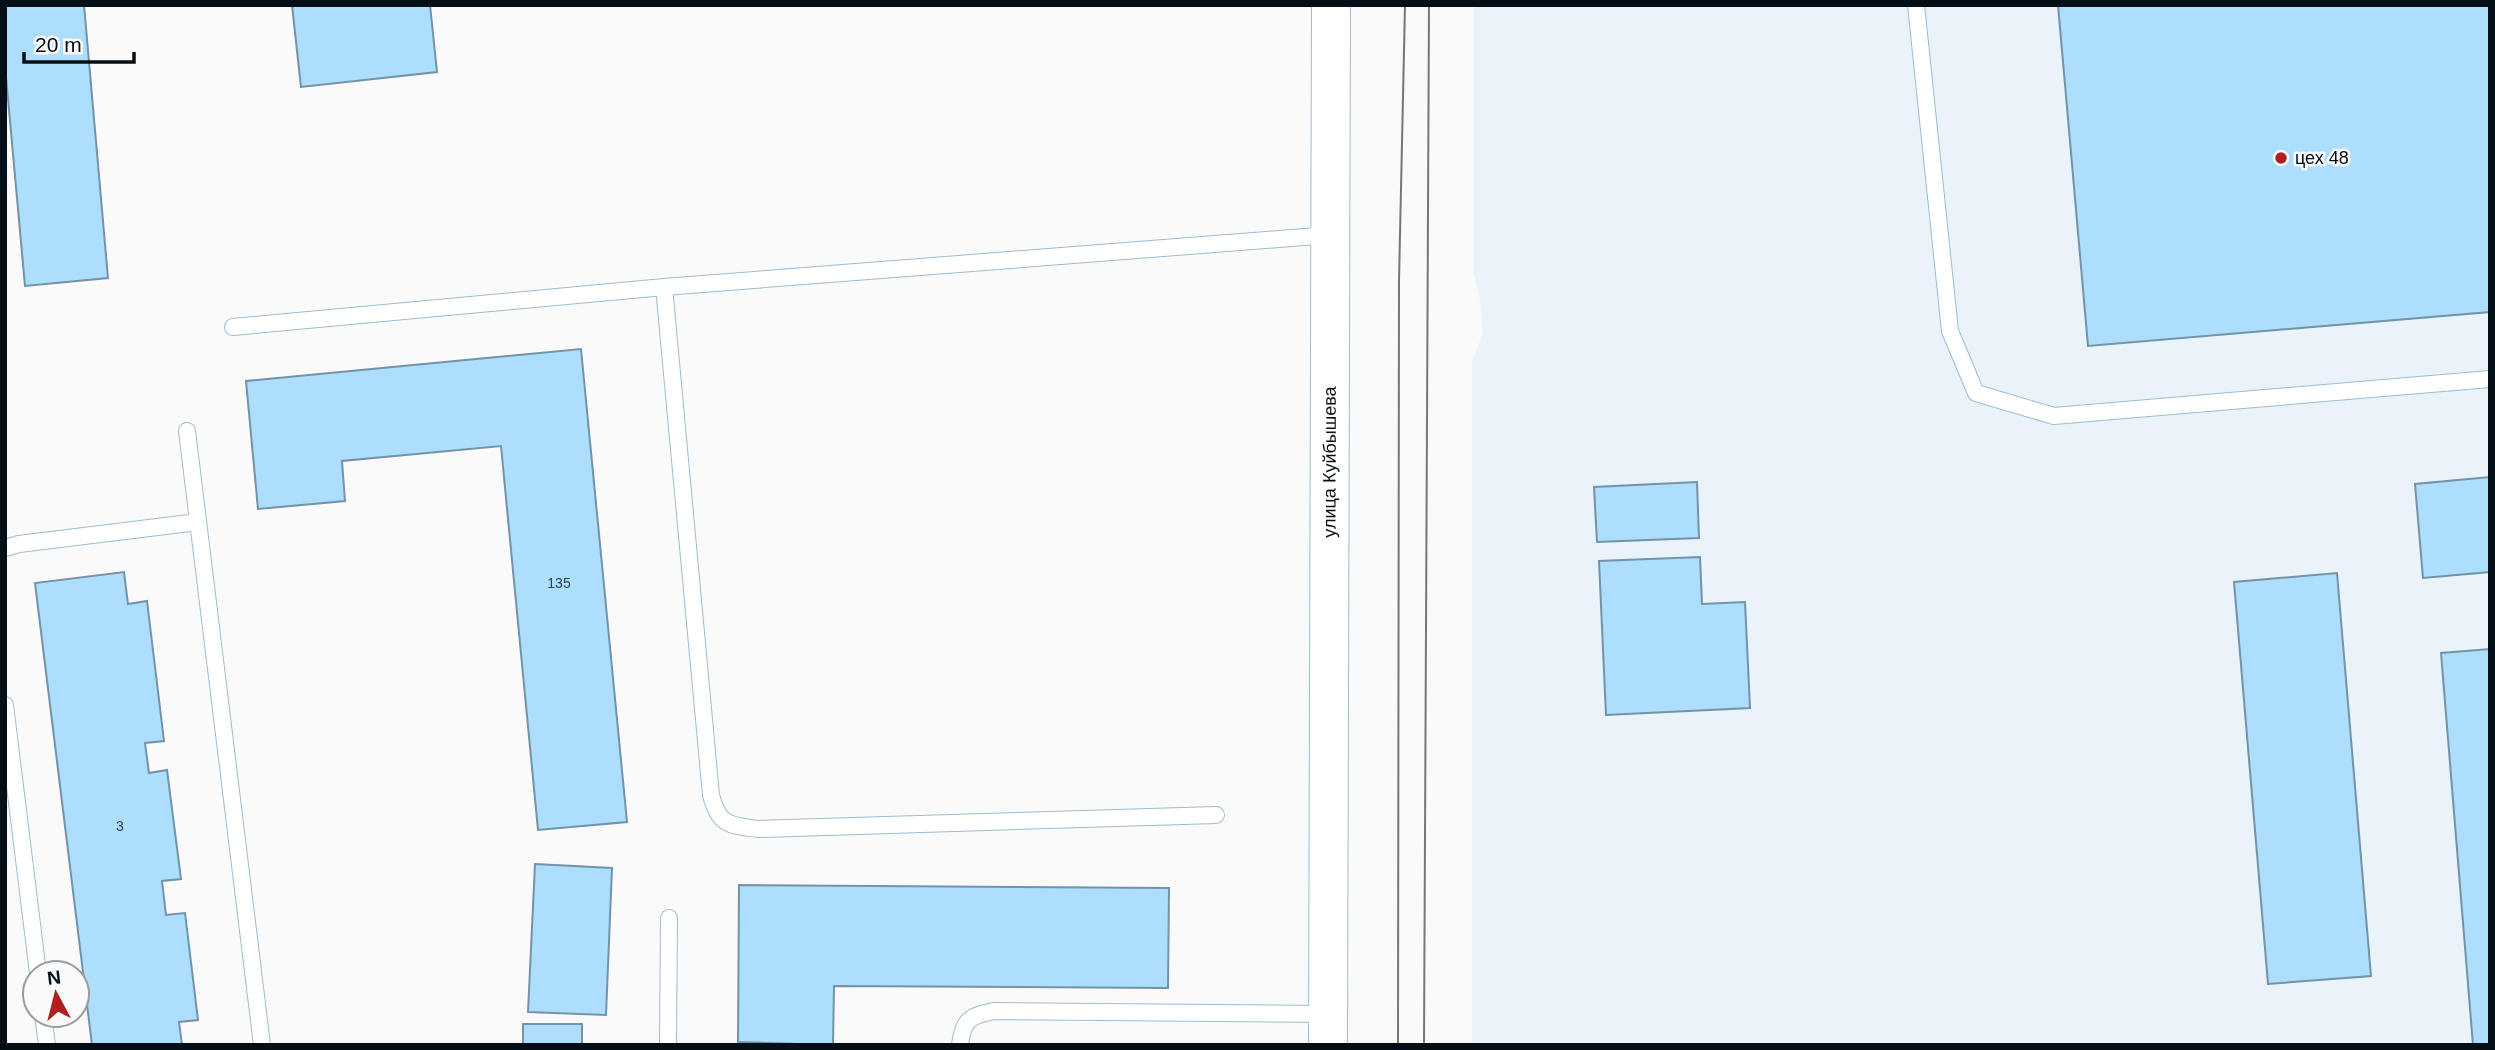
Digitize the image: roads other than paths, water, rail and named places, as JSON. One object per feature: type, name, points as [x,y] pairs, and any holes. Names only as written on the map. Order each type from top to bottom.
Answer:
[{"type":"main road","name":"улица Куйбышева","points":[[1328,1029],[1331,5]]},
{"type":"lane","points":[[1916,5],[1950,331],[1976,393],[2054,416],[2490,379]]},
{"type":"lane","points":[[233,327],[664,287],[1330,234]]},
{"type":"lane","points":[[664,287],[710,782],[716,814],[731,826],[758,829],[1216,815]]},
{"type":"lane","points":[[187,431],[262,1045]]},
{"type":"lane","points":[[5,548],[198,522]]},
{"type":"lane","points":[[5,705],[36,959]]},
{"type":"lane","points":[[668,1045],[669,918]]},
{"type":"lane","points":[[960,1045],[962,1027],[974,1016],[994,1011],[1328,1029]]},
{"type":"tram line","points":[[1398,1045],[1399,281],[1405,5]]},
{"type":"tram line","points":[[1424,1045],[1429,5]]},
{"type":"place","name":"цех 48","points":[[2281,158]]}]
